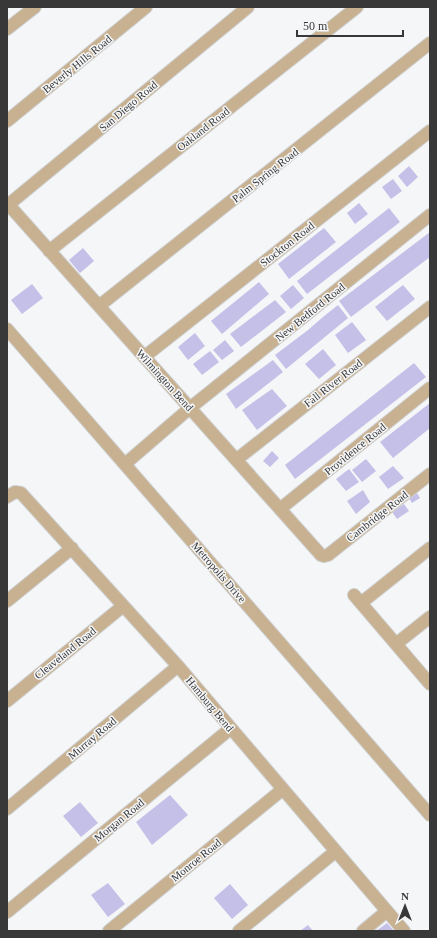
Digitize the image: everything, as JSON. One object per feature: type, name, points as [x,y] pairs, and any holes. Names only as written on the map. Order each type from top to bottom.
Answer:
[{"type":"street","points":[[7,29],[35,7]]},
{"type":"street","name":"Beverly Hills Road","points":[[7,121],[146,7]]},
{"type":"street","name":"San Diego Road","points":[[8,204],[248,7]]},
{"type":"street","name":"Oakland Road","points":[[50,251],[358,7]]},
{"type":"street","name":"Palm Spring Road","points":[[99,306],[430,44]]},
{"type":"street","name":"Stockton Road","points":[[144,357],[430,131]]},
{"type":"street","name":"Wilmington Bend","points":[[8,204],[236,460],[324,556]]},
{"type":"street","name":"New Bedford Road","points":[[125,464],[190,408],[430,215]]},
{"type":"street","name":"Fall River Road","points":[[236,460],[430,307]]},
{"type":"street","name":"Metropolis Drive","points":[[7,329],[430,815]]},
{"type":"street","name":"Providence Road","points":[[280,509],[430,388]]},
{"type":"street","name":"Cambridge Road","points":[[324,556],[328,555],[430,474]]},
{"type":"street","name":"Hamburg Bend","points":[[7,497],[15,492],[21,493],[72,548],[178,666],[230,729],[284,789],[404,931]]},
{"type":"street","points":[[7,601],[72,548]]},
{"type":"street","points":[[430,548],[358,599],[430,683]]},
{"type":"street","name":"Cleaveland Road","points":[[7,701],[123,606]]},
{"type":"street","points":[[396,644],[430,617]]},
{"type":"street","name":"Murray Road","points":[[7,810],[178,666]]},
{"type":"street","name":"Morgan Road","points":[[7,912],[230,729]]},
{"type":"street","name":"Monroe Road","points":[[109,931],[284,789]]},
{"type":"street","points":[[239,931],[336,851]]},
{"type":"street","points":[[363,931],[387,911]]},
{"type":"building","points":[[409,166],[418,177],[407,187],[398,176]]},
{"type":"building","points":[[393,179],[402,191],[391,199],[382,187]]},
{"type":"building","points":[[359,203],[368,214],[355,224],[347,213]]},
{"type":"building","points":[[389,208],[400,222],[307,294],[297,281]]},
{"type":"building","points":[[324,228],[336,242],[289,279],[278,264]]},
{"type":"building","points":[[430,232],[430,257],[351,317],[339,301]]},
{"type":"building","points":[[83,248],[94,261],[80,273],[69,260]]},
{"type":"building","points":[[259,282],[269,294],[222,334],[211,321]]},
{"type":"building","points":[[32,284],[43,298],[22,314],[11,300]]},
{"type":"building","points":[[293,285],[304,298],[291,309],[280,296]]},
{"type":"building","points":[[403,285],[415,299],[387,321],[375,307]]},
{"type":"building","points":[[275,300],[286,312],[241,347],[230,334]]},
{"type":"building","points":[[338,305],[348,318],[286,369],[275,355]]},
{"type":"building","points":[[352,322],[366,340],[348,353],[335,335]]},
{"type":"building","points":[[195,333],[205,346],[188,360],[178,347]]},
{"type":"building","points":[[225,340],[234,351],[222,360],[213,350]]},
{"type":"building","points":[[323,349],[336,365],[319,379],[305,364]]},
{"type":"building","points":[[210,351],[219,362],[202,375],[193,364]]},
{"type":"building","points":[[273,360],[283,372],[236,409],[226,394]]},
{"type":"building","points":[[414,363],[426,377],[295,479],[285,465]]},
{"type":"building","points":[[272,389],[287,406],[257,430],[242,410]]},
{"type":"building","points":[[430,403],[430,428],[393,458],[380,442]]},
{"type":"building","points":[[272,451],[279,458],[270,467],[263,461]]},
{"type":"building","points":[[366,459],[376,471],[362,482],[352,470]]},
{"type":"building","points":[[393,466],[404,478],[388,489],[379,477]]},
{"type":"building","points":[[349,469],[359,482],[346,491],[336,479]]},
{"type":"building","points":[[363,490],[370,502],[356,514],[347,501]]},
{"type":"building","points":[[417,493],[420,498],[412,503],[409,498]]},
{"type":"building","points":[[404,504],[409,511],[397,519],[392,512]]},
{"type":"building","points":[[170,795],[188,815],[152,845],[136,822]]},
{"type":"building","points":[[80,802],[98,823],[81,837],[63,816]]},
{"type":"building","points":[[108,883],[125,904],[108,917],[91,895]]},
{"type":"building","points":[[230,884],[248,905],[232,919],[214,898]]},
{"type":"building","points":[[387,923],[394,931],[376,931]]},
{"type":"building","points":[[308,925],[313,931],[300,931]]}]
